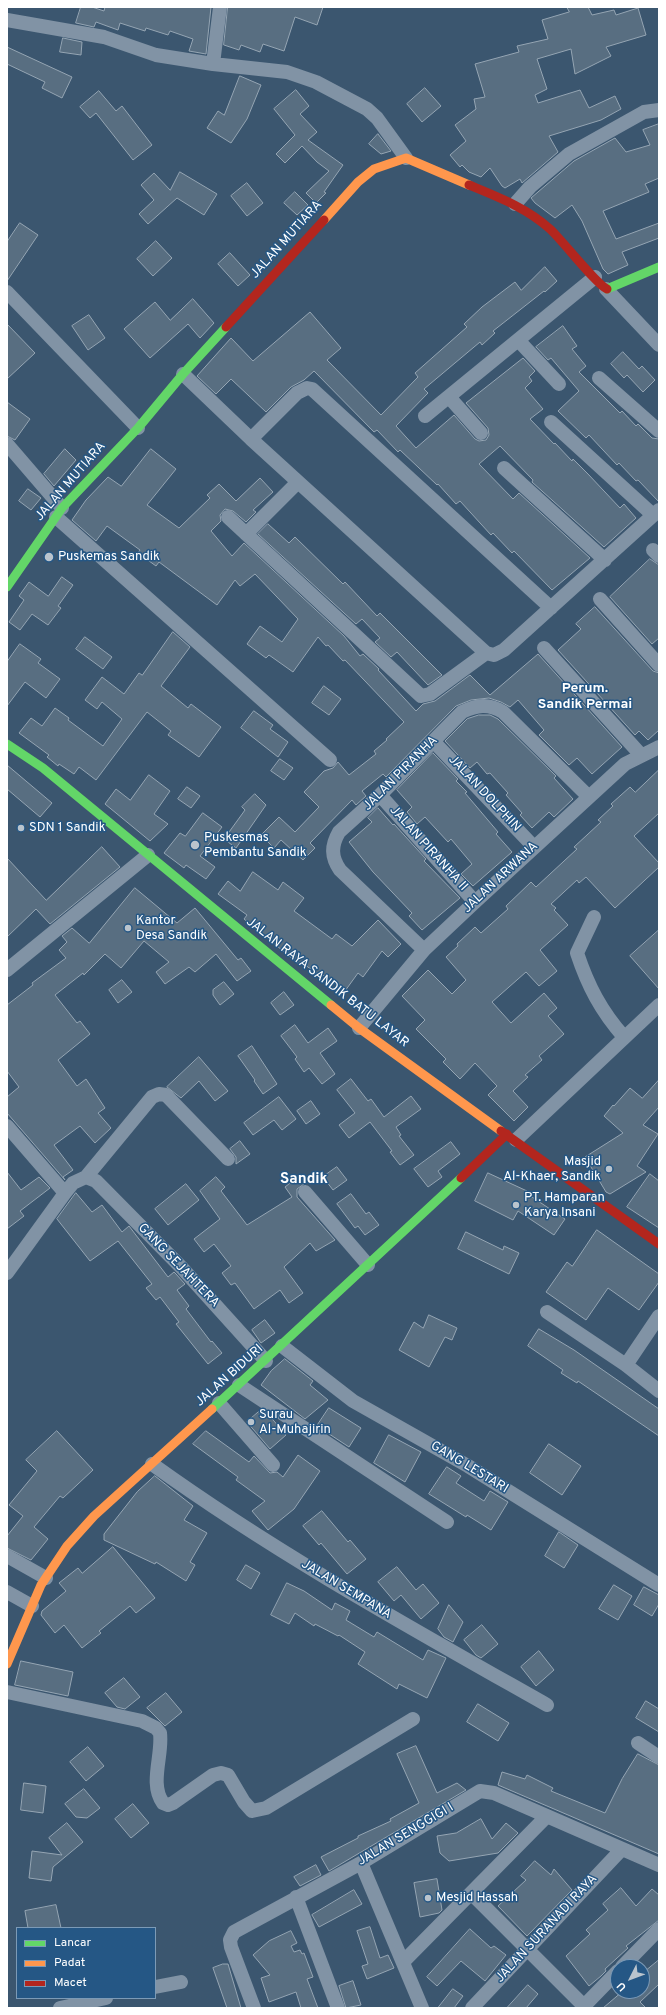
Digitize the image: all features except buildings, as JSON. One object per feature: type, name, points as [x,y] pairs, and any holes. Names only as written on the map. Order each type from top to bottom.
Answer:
[{"type":"street","points":[[212,64],[220,7]]},
{"type":"street","points":[[7,20],[104,37],[156,55],[212,64],[287,72],[328,88],[367,109],[378,118],[406,158],[515,204],[550,229],[659,345]]},
{"type":"street","points":[[515,204],[530,187],[569,154],[644,112],[659,110]]},
{"type":"street","name":"JALAN MUTIARA","points":[[7,587],[36,543],[59,513],[138,428],[183,374],[358,182],[374,169],[406,158]]},
{"type":"street","points":[[606,289],[659,267]]},
{"type":"street","points":[[425,416],[595,277]]},
{"type":"street","points":[[7,292],[138,428]]},
{"type":"street","points":[[518,340],[559,384]]},
{"type":"street","points":[[183,374],[251,440],[486,653],[494,655],[504,650],[656,513],[551,422]]},
{"type":"street","points":[[599,378],[659,431]]},
{"type":"street","points":[[251,440],[297,393],[307,388],[312,389],[551,608]]},
{"type":"street","points":[[449,397],[481,433]]},
{"type":"street","points":[[7,444],[59,513],[330,760]]},
{"type":"street","points":[[504,468],[605,560]]},
{"type":"street","points":[[246,534],[298,482]]},
{"type":"street","points":[[228,517],[421,696],[430,694],[486,653]]},
{"type":"street","points":[[600,599],[659,665]]},
{"type":"street","points":[[544,648],[641,755]]},
{"type":"street","name":"JALAN PIRANHA","points":[[424,950],[340,870],[335,863],[332,854],[334,840],[434,742],[455,719],[472,707],[485,705],[497,708],[503,712],[589,797]]},
{"type":"street","name":"JALAN DOLPHIN","points":[[434,742],[534,847]]},
{"type":"street","name":"JALAN RAYA SANDIK BATU LAYAR","points":[[7,744],[42,768],[359,1028],[659,1244]]},
{"type":"street","name":"JALAN ARWANA","points":[[359,1028],[424,950],[475,902],[625,764],[659,747]]},
{"type":"street","name":"JALAN PIRANHA II","points":[[380,795],[475,902]]},
{"type":"street","points":[[7,970],[148,855]]},
{"type":"street","points":[[594,917],[577,953],[586,982],[607,1018],[624,1038]]},
{"type":"street","points":[[512,1137],[659,1006]]},
{"type":"street","points":[[7,1274],[73,1183],[86,1177],[152,1097],[159,1094],[166,1095],[228,1159]]},
{"type":"street","points":[[7,1126],[65,1193]]},
{"type":"street","name":"JALAN BIDURI","points":[[7,1664],[46,1578],[67,1546],[94,1516],[240,1385],[368,1265],[512,1137]]},
{"type":"street","name":"GANG SEJAHTERA","points":[[86,1177],[96,1182],[182,1268],[266,1361]]},
{"type":"street","points":[[305,1192],[368,1265]]},
{"type":"street","points":[[547,1312],[626,1365],[659,1391]]},
{"type":"street","points":[[626,1365],[659,1316]]},
{"type":"street","name":"GANG LESTARI","points":[[282,1346],[353,1401],[468,1466],[659,1585]]},
{"type":"street","points":[[240,1385],[447,1522]]},
{"type":"street","points":[[219,1403],[273,1465]]},
{"type":"street","name":"JALAN SEMPANA","points":[[152,1464],[253,1534],[350,1593],[547,1706]]},
{"type":"street","points":[[7,1556],[46,1578]]},
{"type":"street","points":[[7,1592],[32,1606]]},
{"type":"street","points":[[7,1692],[100,1711],[150,1724],[160,1733],[161,1741],[157,1792],[163,1803],[168,1805],[173,1803],[213,1775],[221,1773],[228,1775],[244,1802],[252,1811],[266,1808],[413,1719]]},
{"type":"street","points":[[638,1743],[659,1757]]},
{"type":"street","name":"JALAN SENGGIGI I","points":[[254,2008],[231,1947],[231,1936],[239,1928],[361,1863],[480,1791],[494,1793],[659,1865]]},
{"type":"street","points":[[403,1962],[472,1894],[547,1816]]},
{"type":"street","name":"JALAN SURANADI RAYA","points":[[472,2008],[622,1849]]},
{"type":"street","points":[[361,1863],[422,2008]]},
{"type":"street","points":[[472,1894],[583,2007],[610,1980]]},
{"type":"street","points":[[296,1897],[338,2008]]},
{"type":"street","points":[[630,1959],[659,1929]]},
{"type":"street","points":[[156,1988],[181,1982]]},
{"type":"street","points":[[60,2008],[101,1999]]},
{"type":"traffic: fast","points":[[607,289],[659,267]]},
{"type":"traffic: fast","points":[[7,587],[62,508],[138,428],[183,374],[226,327]]},
{"type":"traffic: fast","points":[[7,744],[43,768],[331,1005]]},
{"type":"traffic: fast","points":[[212,1409],[461,1178]]},
{"type":"traffic: slow","points":[[324,220],[358,182],[374,169],[406,158],[469,185]]},
{"type":"traffic: slow","points":[[331,1005],[359,1028],[501,1131]]},
{"type":"traffic: slow","points":[[7,1664],[41,1585],[67,1546],[94,1516],[212,1409]]},
{"type":"traffic: jam","points":[[469,185],[491,194],[532,215],[550,229],[602,286],[607,289]]},
{"type":"traffic: jam","points":[[226,327],[324,220]]},
{"type":"traffic: jam","points":[[501,1131],[659,1244]]},
{"type":"traffic: jam","points":[[461,1178],[507,1134]]},
{"type":"place","name":"Puskemas Sandik","points":[[49,557]]},
{"type":"place","name":"SDN 1 Sandik","points":[[21,828]]},
{"type":"place","name":"Puskesmas Pembantu Sandik","points":[[195,845]]},
{"type":"place","name":"Kantor Desa Sandik","points":[[128,928]]},
{"type":"place","name":"Masjid Al-Khaer, Sandik","points":[[609,1169]]},
{"type":"place","name":"PT. Hamparan Karya Insani","points":[[516,1205]]},
{"type":"place","name":"Surau Al-Muhajirin","points":[[251,1422]]},
{"type":"place","name":"Mesjid Hassah","points":[[428,1898]]},
{"type":"district","name":"Perum. Sandik Permai","points":[[585,698]]},
{"type":"district","name":"Sandik","points":[[304,1180]]}]
